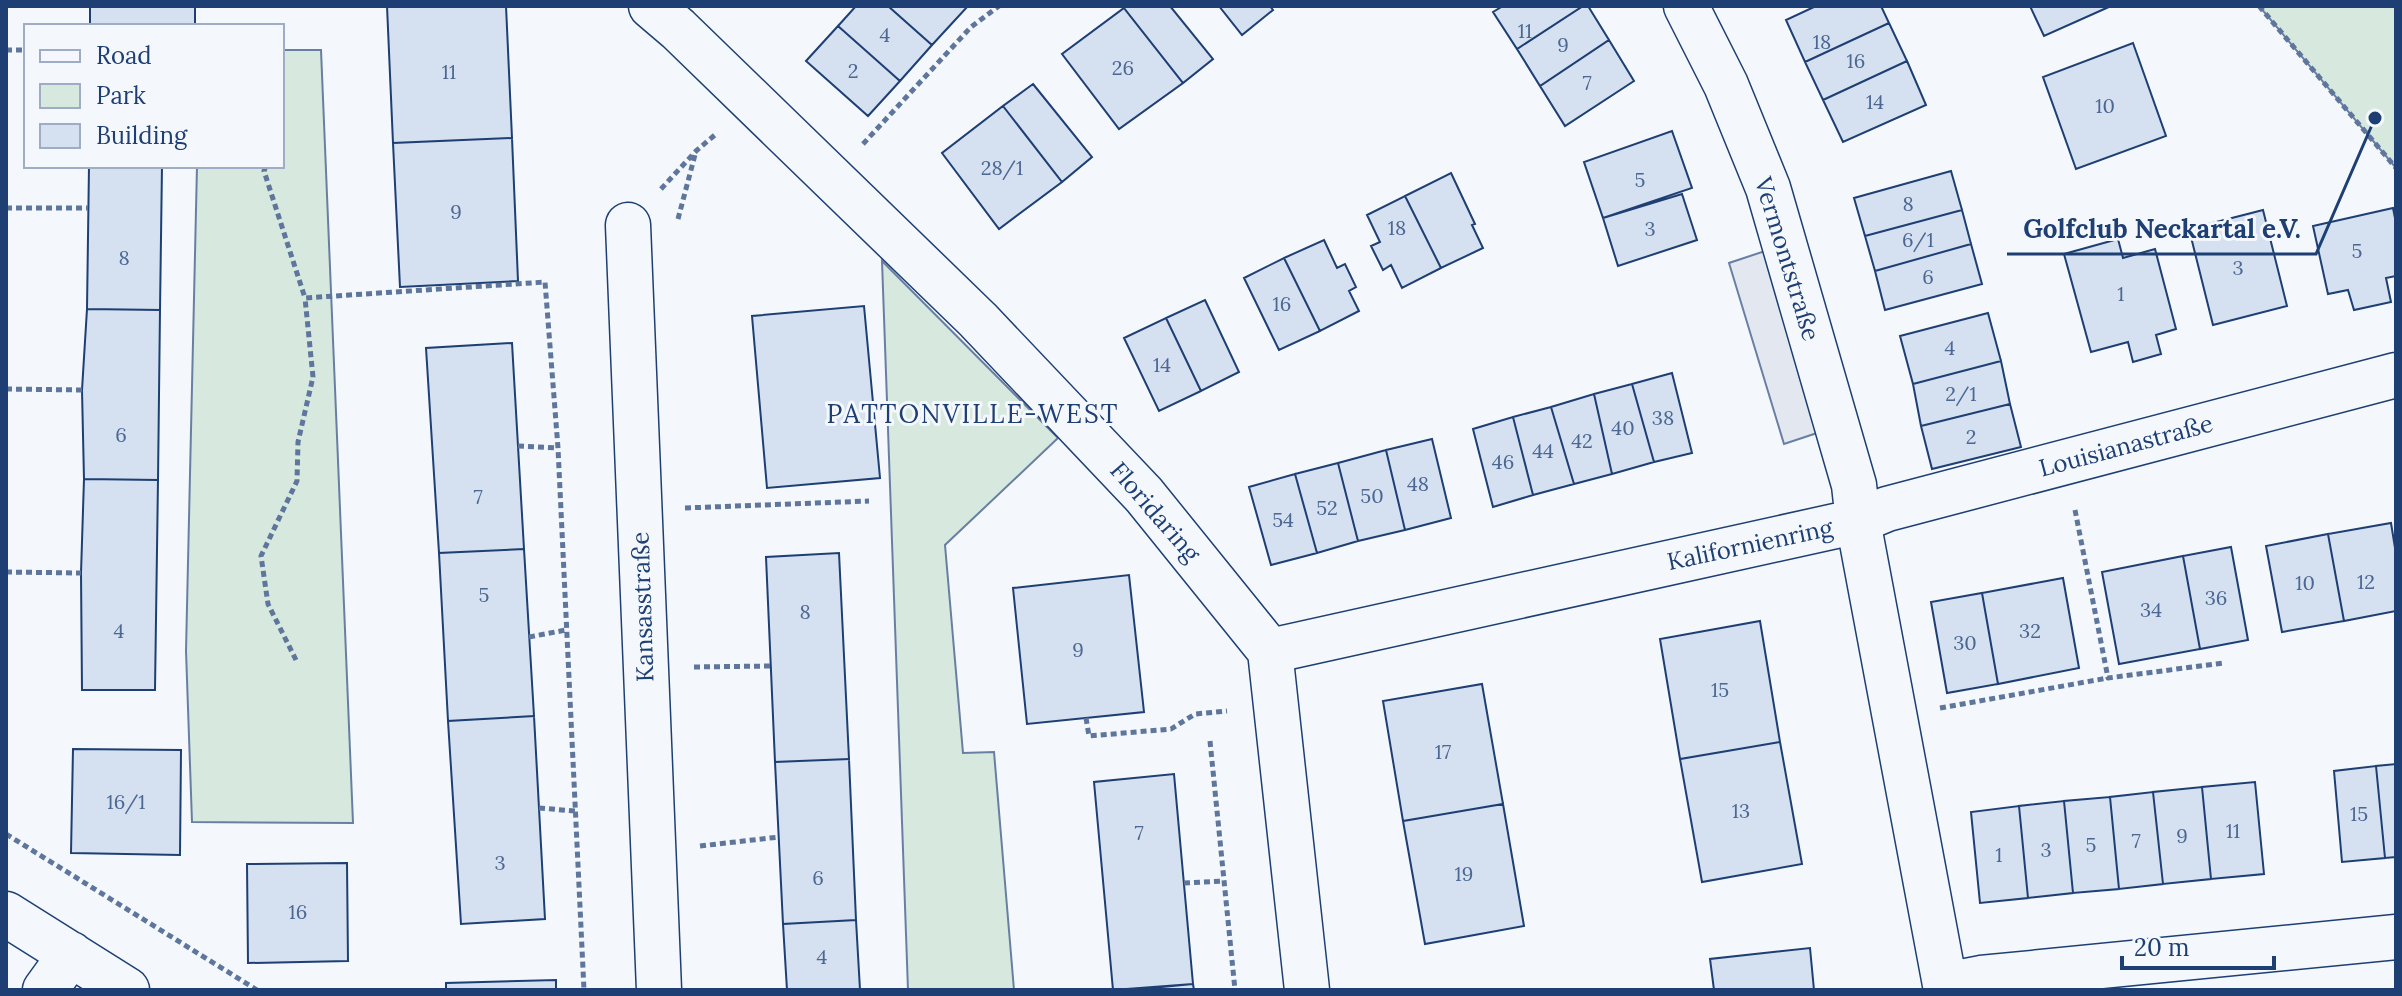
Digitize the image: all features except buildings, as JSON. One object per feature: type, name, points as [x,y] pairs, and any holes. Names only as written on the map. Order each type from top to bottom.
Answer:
[{"type":"street","name":"Vermontstraße","points":[[1686,6],[1726,85],[1768,188],[1854,485],[1858,521]]},
{"type":"street","name":"Floridaring","points":[[676,14],[978,320],[1144,495],[1270,651]]},
{"type":"street","name":"Kansasstraße","points":[[628,225],[659,990]]},
{"type":"street","name":"Louisianastraße","points":[[1858,521],[1887,509],[2396,375]]},
{"type":"street","name":"Kalifornienring","points":[[1270,651],[1858,521],[1946,987]]},
{"type":"street","points":[[1270,651],[1307,990]]},
{"type":"street","points":[[6,914],[127,990]]},
{"type":"street","points":[[1946,987],[1981,978],[2396,937]]},
{"type":"street","points":[[45,990],[71,954]]},
{"type":"path","points":[[860,148],[971,27],[999,6]]},
{"type":"path","points":[[2259,6],[2396,168]]},
{"type":"path","points":[[696,151],[718,132]]},
{"type":"path","points":[[265,168],[305,298],[313,377],[298,442],[297,481],[261,556],[268,604],[296,660]]},
{"type":"path","points":[[6,208],[88,208]]},
{"type":"path","points":[[305,298],[545,282],[558,448],[584,990]]},
{"type":"path","points":[[6,389],[82,390]]},
{"type":"path","points":[[518,446],[558,448]]},
{"type":"path","points":[[2065,462],[2108,678]]},
{"type":"path","points":[[684,508],[869,501]]},
{"type":"path","points":[[6,572],[81,573]]},
{"type":"path","points":[[529,637],[566,630]]},
{"type":"path","points":[[1932,709],[2108,678],[2223,663]]},
{"type":"path","points":[[687,668],[771,666]]},
{"type":"path","points":[[1086,718],[1089,736],[1171,729],[1195,714],[1235,710]]},
{"type":"path","points":[[1210,741],[1235,990]]},
{"type":"path","points":[[539,808],[575,811]]},
{"type":"path","points":[[6,834],[257,990]]},
{"type":"path","points":[[699,846],[779,837]]},
{"type":"path","points":[[1184,883],[1223,881]]},
{"type":"green space","points":[[2259,6],[2396,6],[2396,168]]},
{"type":"green space","points":[[284,50],[321,50],[353,823],[192,822],[186,651],[197,168],[284,168]]},
{"type":"green space","points":[[882,261],[1058,438],[945,545],[963,753],[994,752],[1014,990],[908,990]]},
{"type":"shaded area","points":[[1765,251],[1820,432],[1784,444],[1729,263]]},
{"type":"place","name":"Golfclub Neckartal e.V.","points":[[2375,118]]},
{"type":"district","name":"PATTONVILLE-WEST","points":[[973,414]]}]
